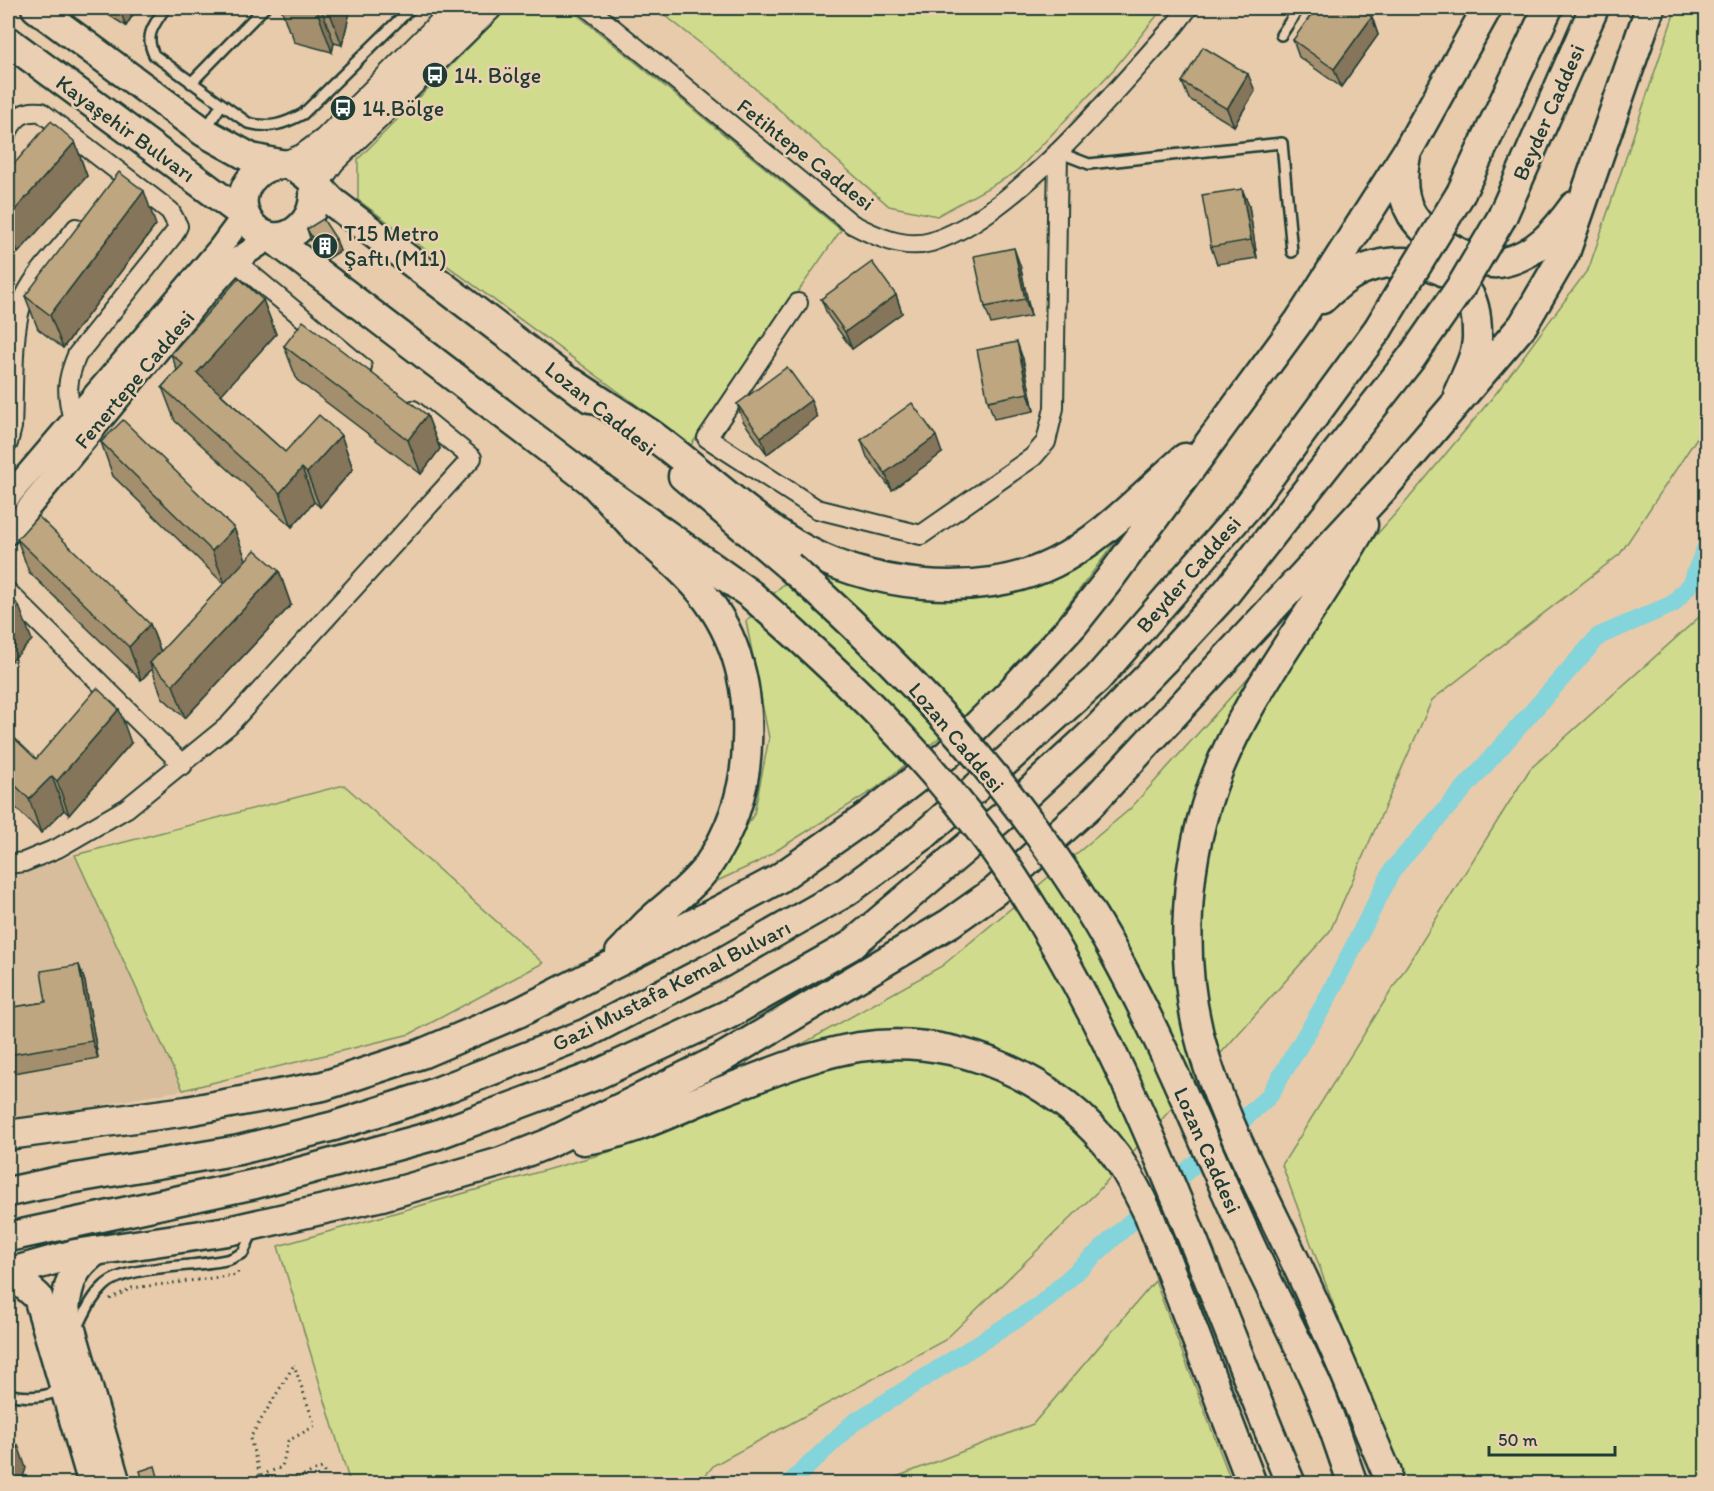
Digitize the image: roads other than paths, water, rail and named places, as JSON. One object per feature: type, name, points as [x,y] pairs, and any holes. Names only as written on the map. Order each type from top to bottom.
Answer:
[{"type":"main road","name":"Kayaşehir Bulvarı","points":[[36,8],[204,132],[250,158],[283,164]]},
{"type":"main road","points":[[458,8],[326,141],[304,157],[265,168],[254,175],[245,187],[242,206],[244,215],[257,229],[271,237],[291,234],[303,225],[312,211],[314,185],[332,160],[488,8]]},
{"type":"main road","points":[[8,1135],[187,1111],[322,1086],[421,1054],[520,1011],[606,969],[778,879],[866,818],[948,754],[1008,695],[1073,625],[1299,321],[1407,150],[1487,8]]},
{"type":"main road","name":"Beyder Caddesi","points":[[971,794],[1097,679],[1226,532],[1248,506],[1378,329],[1461,193],[1548,8]]},
{"type":"main road","name":"Beyder Caddesi","points":[[1001,818],[1095,732],[1226,593],[1412,357],[1462,285],[1502,217],[1593,8]]},
{"type":"main road","points":[[9,1272],[96,1251],[256,1225],[382,1196],[501,1162],[547,1144],[722,1058],[950,923],[995,891],[1090,805],[1383,489],[1523,325],[1565,253],[1650,8]]},
{"type":"main road","name":"Kayaşehir Bulvarı","points":[[8,41],[244,215]]},
{"type":"main road","points":[[1407,150],[1403,172],[1403,194],[1419,226],[1437,241],[1485,263],[1502,263],[1539,247],[1558,228],[1591,183]]},
{"type":"main road","points":[[283,164],[305,175],[314,185]]},
{"type":"main road","name":"Lozan Caddesi","points":[[314,185],[573,383],[789,566],[844,614],[898,668],[978,757],[1033,829],[1120,963],[1198,1124],[1242,1228],[1316,1384],[1353,1484]]},
{"type":"main road","name":"Lozan Caddesi","points":[[271,237],[591,481],[750,594],[827,662],[893,727],[967,815],[1026,897],[1077,982],[1163,1163],[1290,1484]]},
{"type":"main road","points":[[1299,321],[1348,276],[1377,266],[1404,261],[1417,262],[1446,274],[1466,289],[1474,305],[1478,336],[1469,370],[1448,414]]},
{"type":"main road","points":[[573,383],[649,434],[732,500],[794,544],[851,570],[940,586],[981,584],[1019,576],[1054,563],[1099,535],[1141,495],[1212,436]]},
{"type":"main road","points":[[591,481],[641,534],[689,577],[710,604],[726,628],[736,652],[743,673],[748,716],[747,762],[737,808],[724,836],[706,868],[675,901],[648,923],[606,969]]},
{"type":"main road","points":[[1383,489],[1340,568],[1294,638],[1234,738],[1212,788],[1204,814],[1196,846],[1189,906],[1192,996],[1206,1059],[1231,1123],[1322,1320],[1388,1478]]},
{"type":"main road","name":"Gazi Mustafa Kemal Bulvarı","points":[[8,1192],[239,1150],[334,1126],[421,1098],[587,1033],[723,962],[846,892],[923,836],[971,794]]},
{"type":"main road","name":"Gazi Mustafa Kemal Bulvarı","points":[[8,1237],[255,1184],[436,1135],[594,1076],[727,1015],[850,946],[1001,818]]},
{"type":"main road","points":[[547,1144],[591,1139],[836,1052],[885,1044],[953,1049],[998,1065],[1048,1092],[1094,1131],[1131,1178],[1149,1215],[1252,1484]]},
{"type":"main road","points":[[96,1251],[79,1263],[67,1288],[65,1308],[116,1484]]},
{"type":"main road","points":[[9,1272],[38,1297],[93,1484]]},
{"type":"street","name":"Fetihtepe Caddesi","points":[[588,8],[852,224],[880,238],[906,243],[930,242],[966,225],[1001,202],[1058,152],[1175,26],[1188,8]]},
{"type":"street","points":[[8,131],[20,115],[29,110],[41,112],[170,211],[178,226],[77,355],[68,377],[67,397],[73,420]]},
{"type":"street","points":[[798,303],[707,438],[817,509],[921,535],[1033,457],[1046,442],[1054,408],[1058,152]]},
{"type":"street","points":[[106,191],[120,172]]},
{"type":"street","name":"Fenertepe Caddesi","points":[[8,497],[219,249],[244,215]]},
{"type":"street","points":[[8,443],[12,427],[18,322],[22,304],[29,290],[85,218]]},
{"type":"street","name":"Fenertepe Caddesi","points":[[8,532],[94,425],[234,261],[271,237]]},
{"type":"street","points":[[234,261],[380,382]]},
{"type":"street","points":[[8,864],[24,862],[58,848],[127,808],[183,765],[229,725],[472,458],[399,398]]},
{"type":"street","points":[[8,592],[183,765]]},
{"type":"lane","points":[[165,8],[150,30],[148,43],[154,55],[248,123],[262,127],[282,125],[303,114],[404,10]]},
{"type":"lane","points":[[191,83],[264,8]]},
{"type":"lane","points":[[1281,35],[1299,8]]},
{"type":"lane","points":[[204,132],[222,105]]},
{"type":"lane","points":[[1058,152],[1089,164],[1282,143],[1292,252]]},
{"type":"lane","points":[[73,1336],[92,1300],[106,1283],[129,1273],[219,1262],[243,1252],[256,1225]]},
{"type":"lane","points":[[8,1394],[21,1398],[48,1396],[64,1389]]},
{"type":"waterway","points":[[789,1484],[853,1423],[1041,1304],[1269,1096],[1325,1003],[1393,869],[1599,636],[1673,604],[1691,583],[1706,547]]},
{"type":"place","name":"14. Bölge","points":[[435,75]]},
{"type":"place","name":"14.Bölge","points":[[343,108]]},
{"type":"place","name":"T15 Metro Şaftı (M11)","points":[[325,246]]}]
